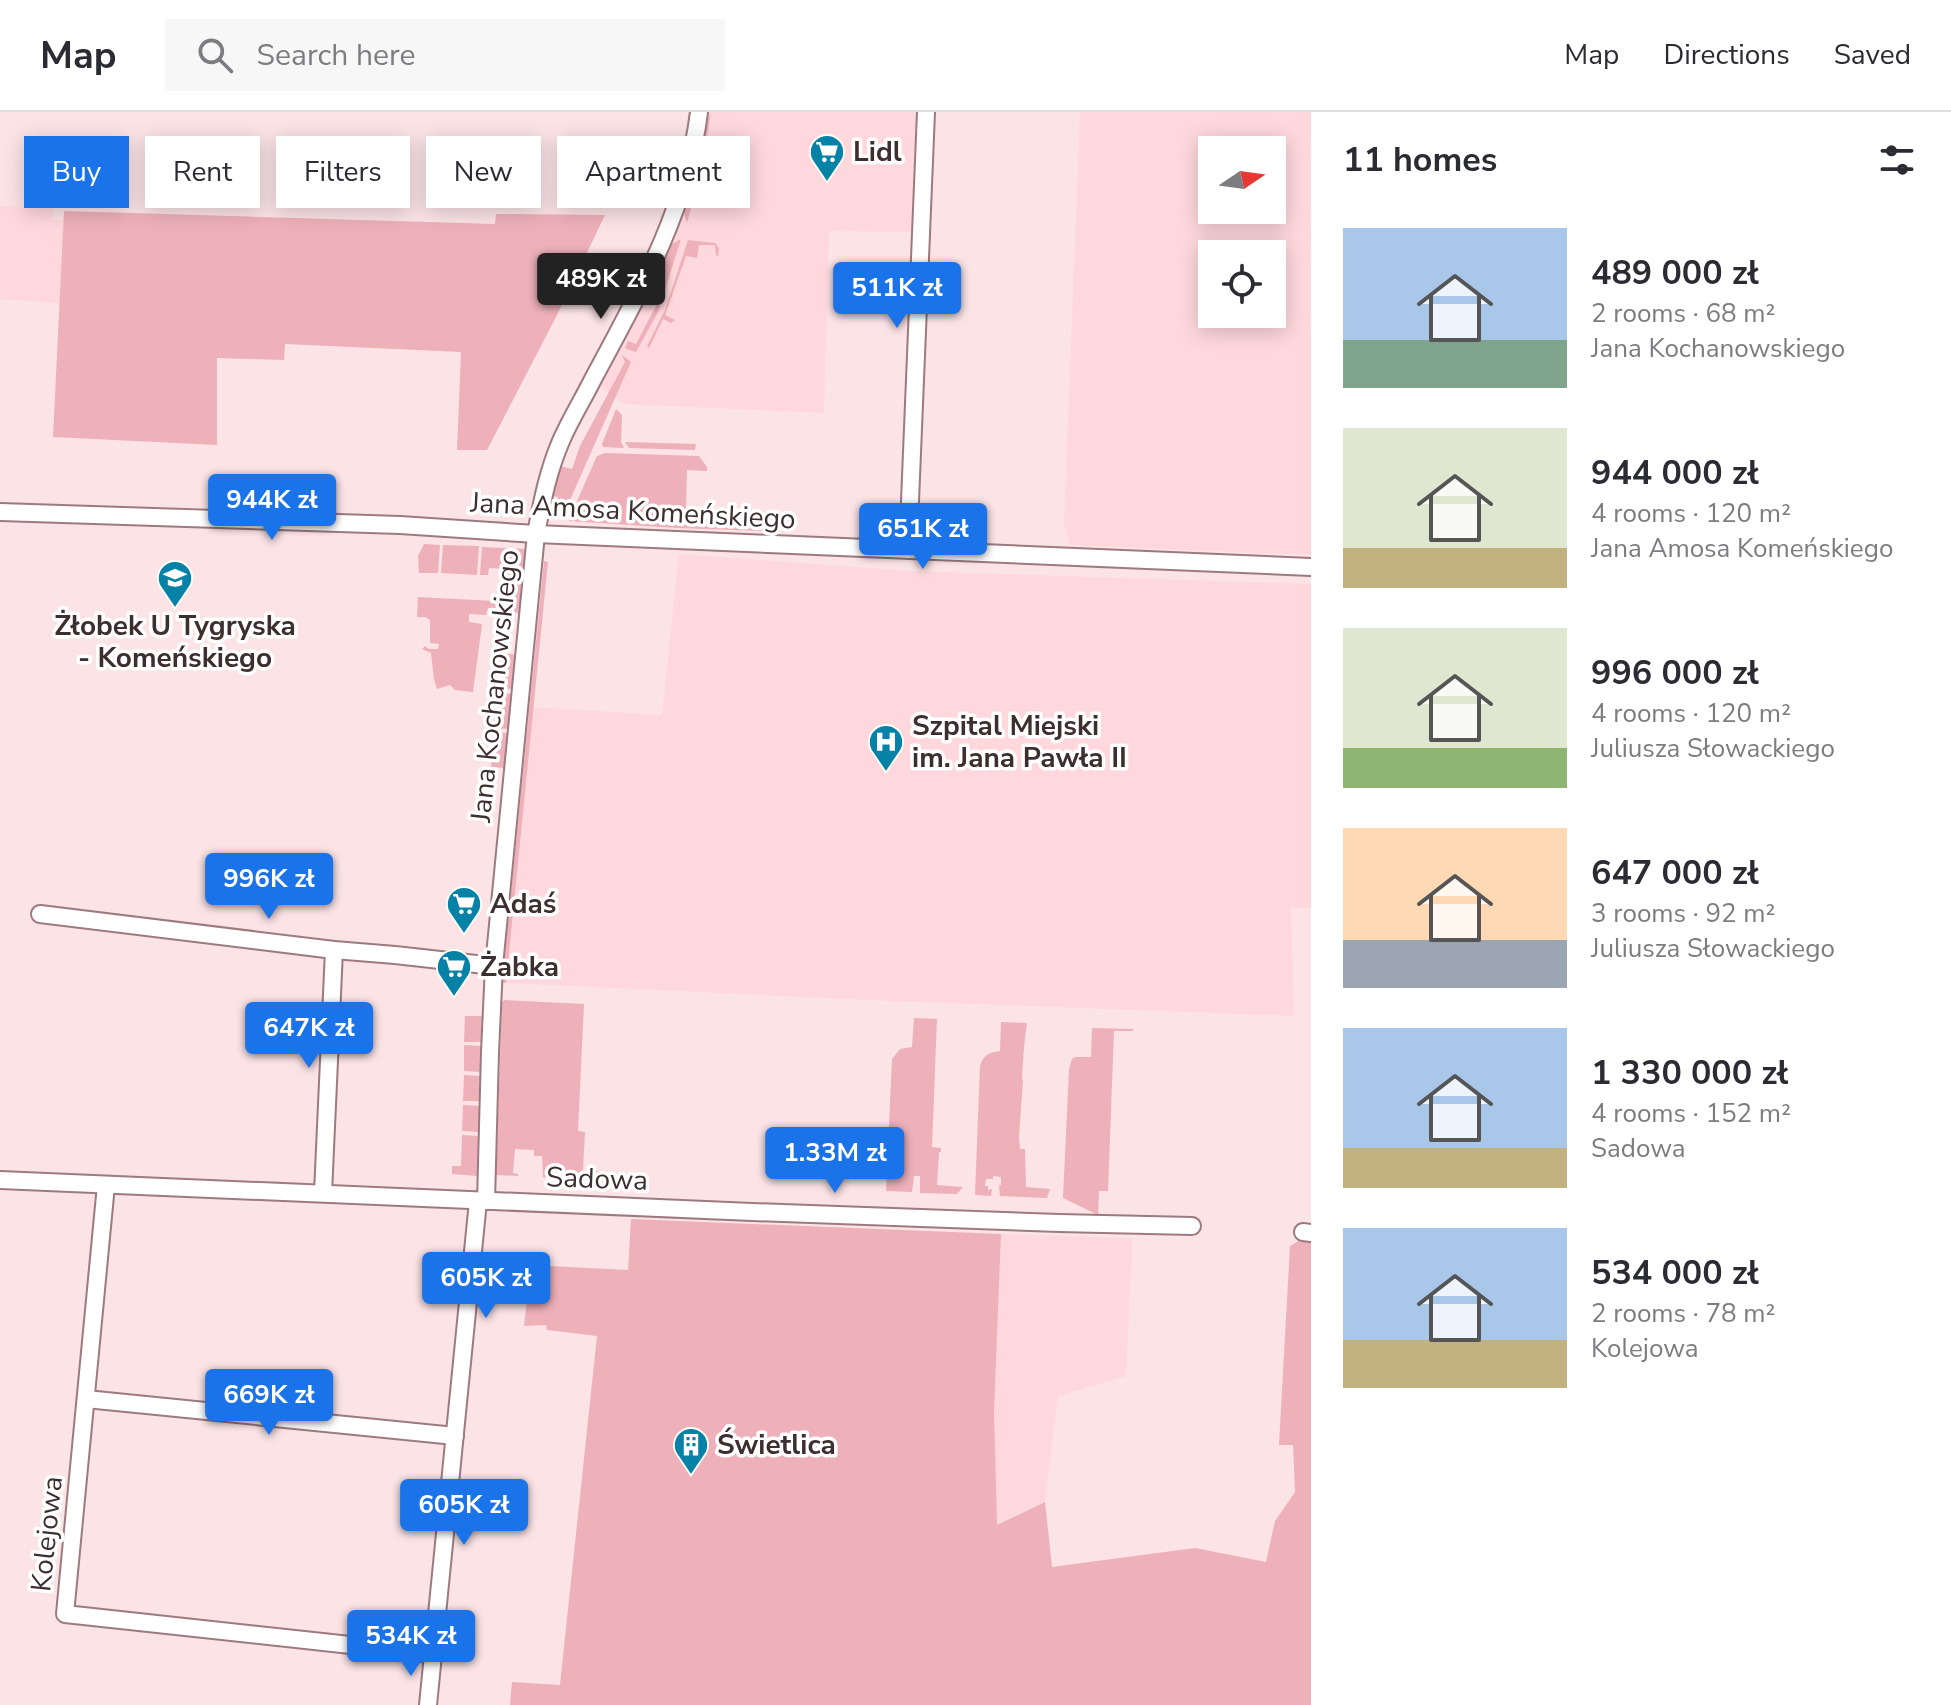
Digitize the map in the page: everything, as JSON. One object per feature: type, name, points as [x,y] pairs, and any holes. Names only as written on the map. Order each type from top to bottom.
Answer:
[{"type":"street","name":"Jana Kochanowskiego","points":[[482,1201],[494,966],[536,534],[547,480],[561,441],[641,290],[665,237],[689,167],[699,112]]},
{"type":"street","points":[[908,550],[926,112]]},
{"type":"street","name":"Jana Amosa Komeńskiego","points":[[0,512],[385,525],[1311,567]]},
{"type":"street","points":[[40,914],[494,966]]},
{"type":"street","points":[[323,1193],[334,950]]},
{"type":"street","name":"Sadowa","points":[[0,1180],[1192,1226]]},
{"type":"street","name":"Kolejowa","points":[[106,1185],[65,1614],[433,1654]]},
{"type":"street","points":[[428,1705],[482,1201]]},
{"type":"street","points":[[86,1399],[455,1436]]},
{"type":"shaded area","points":[[707,112],[921,112],[915,232],[829,231],[824,413],[625,404],[599,387],[648,297],[686,208],[750,208],[750,136],[704,136]]},
{"type":"shaded area","points":[[711,112],[707,136],[704,136]]},
{"type":"shaded area","points":[[1080,112],[1311,112],[1311,555],[1070,545],[1064,525]]},
{"type":"shaded area","points":[[0,206],[53,209],[52,220],[64,220],[60,303],[0,299]]},
{"type":"shaded area","points":[[686,208],[691,208],[687,223]]},
{"type":"shaded area","points":[[64,211],[495,224],[496,214],[605,215],[487,450],[457,450],[461,352],[285,344],[284,360],[217,358],[217,445],[53,437]]},
{"type":"shaded area","points":[[681,239],[658,312],[636,352],[625,348],[628,341],[636,344],[657,304],[648,297],[672,244]]},
{"type":"shaded area","points":[[688,240],[715,243],[719,248],[718,256],[715,245],[699,245],[697,258],[686,256],[665,315],[675,320],[671,323],[663,319],[649,348],[647,346],[665,310]]},
{"type":"shaded area","points":[[622,355],[631,362],[560,518],[556,507],[558,497],[553,496],[560,466],[572,469],[580,446],[625,362]]},
{"type":"shaded area","points":[[616,409],[622,415],[621,442],[624,448],[603,447],[602,444]]},
{"type":"shaded area","points":[[625,442],[696,444],[695,450],[629,448]]},
{"type":"shaded area","points":[[605,453],[699,456],[707,471],[687,470],[686,509],[768,512],[766,531],[569,521],[597,456]]},
{"type":"shaded area","points":[[424,544],[440,545],[438,573],[419,573],[418,556]]},
{"type":"shaded area","points":[[443,545],[479,546],[477,575],[441,573]]},
{"type":"shaded area","points":[[482,547],[525,549],[520,614],[508,610],[510,576],[504,575],[504,569],[489,568],[488,575],[480,575]]},
{"type":"shaded area","name":"Szpital Miejski im. Jana Pawła II","points":[[679,554],[911,571],[1311,584],[1311,908],[1291,908],[1294,1016],[506,983],[533,707],[662,715]]},
{"type":"shaded area","points":[[544,561],[548,562],[506,983],[502,983]]},
{"type":"shaded area","points":[[418,597],[495,601],[500,609],[488,608],[486,615],[469,614],[469,622],[482,624],[473,692],[455,690],[450,685],[437,689],[431,653],[422,649],[425,646],[438,649],[439,644],[430,643],[430,620],[417,617]]},
{"type":"shaded area","points":[[502,653],[516,655],[512,689],[498,688]]},
{"type":"shaded area","points":[[498,692],[512,694],[508,729],[494,728]]},
{"type":"shaded area","points":[[494,732],[508,733],[504,768],[491,767]]},
{"type":"shaded area","points":[[502,1002],[584,1004],[578,1131],[585,1132],[583,1170],[608,1172],[602,1179],[543,1177],[542,1156],[534,1156],[534,1150],[515,1149],[513,1173],[518,1176],[496,1175]]},
{"type":"shaded area","points":[[465,1016],[482,1016],[481,1042],[464,1042]]},
{"type":"shaded area","points":[[914,1018],[937,1019],[932,1147],[941,1148],[937,1185],[963,1187],[957,1194],[920,1193],[920,1176],[914,1176],[912,1192],[886,1191],[892,1059],[900,1049],[912,1047]]},
{"type":"shaded area","points":[[1001,1022],[1027,1023],[1020,1149],[1025,1149],[1026,1187],[1050,1189],[1047,1198],[1000,1196],[1001,1177],[993,1176],[993,1179],[986,1179],[985,1186],[988,1190],[992,1189],[991,1196],[975,1195],[980,1066],[987,1055],[1000,1051]]},
{"type":"shaded area","points":[[1092,1028],[1133,1029],[1114,1031],[1108,1191],[1099,1191],[1098,1215],[1063,1198],[1069,1069],[1075,1057],[1091,1057]]},
{"type":"shaded area","points":[[464,1045],[481,1046],[481,1072],[464,1071]]},
{"type":"shaded area","points":[[464,1075],[481,1076],[480,1101],[463,1101]]},
{"type":"shaded area","points":[[463,1105],[480,1106],[479,1132],[462,1131]]},
{"type":"shaded area","points":[[462,1135],[479,1136],[477,1176],[452,1174],[452,1166],[461,1166]]},
{"type":"shaded area","points":[[631,1219],[1001,1234],[994,1412],[997,1525],[1045,1502],[1052,1567],[1195,1548],[1266,1562],[1275,1521],[1295,1492],[1293,1445],[1279,1445],[1290,1246],[1300,1240],[1311,1241],[1311,1705],[510,1705],[512,1682],[560,1685],[597,1336],[547,1330],[546,1325],[524,1326],[531,1265],[628,1270]]},
{"type":"shaded area","points":[[1001,1234],[1132,1238],[1132,1248],[1126,1376],[1058,1396],[1045,1502],[996,1525],[994,1412]]},
{"type":"place","name":"Lidl","points":[[827,183]]},
{"type":"place","name":"Żłobek U Tygryska - Komeńskiego","points":[[175,609]]},
{"type":"place","name":"Szpital Miejski im. Jana Pawła II","points":[[886,773]]},
{"type":"place","name":"Adaś","points":[[464,935]]},
{"type":"place","name":"Żabka","points":[[454,998]]},
{"type":"place","name":"Świetlica","points":[[691,1476]]}]
